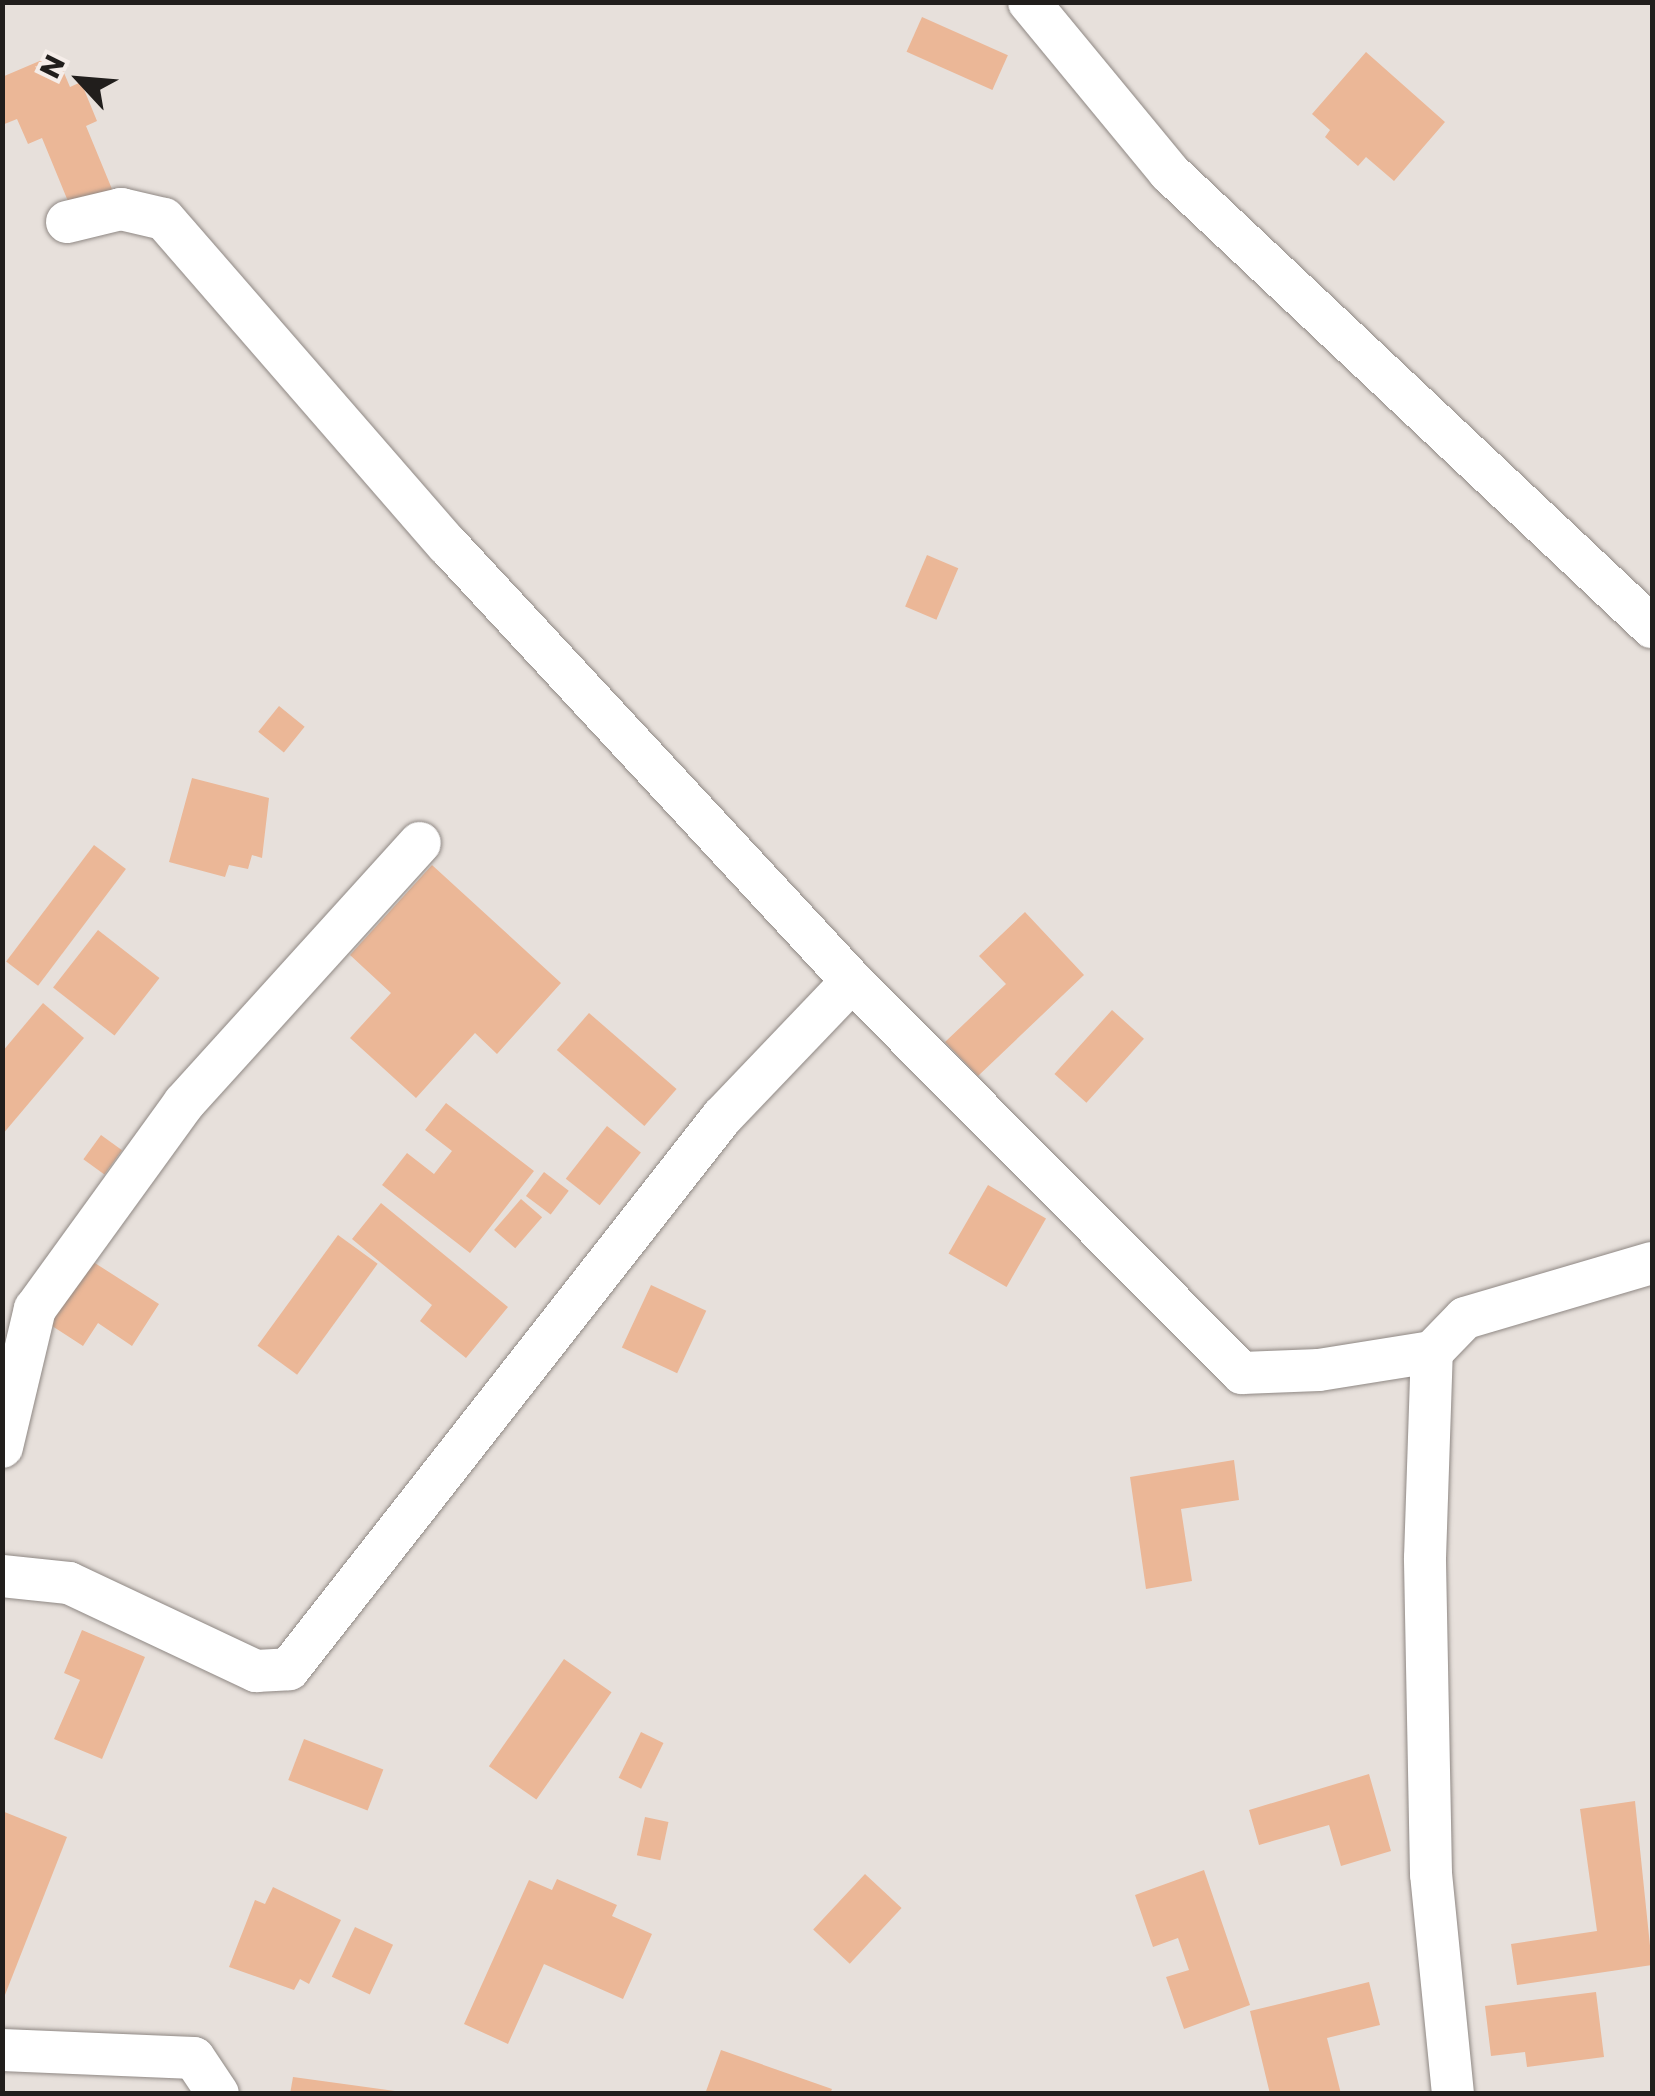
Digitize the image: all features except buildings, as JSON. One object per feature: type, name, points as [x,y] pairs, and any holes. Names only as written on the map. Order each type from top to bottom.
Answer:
[{"type":"street","points":[[1029,2],[1169,172],[1652,627]]},
{"type":"street","points":[[67,222],[120,210],[164,219],[447,544],[852,981],[1242,1373],[1319,1370],[1432,1352],[1465,1318],[1652,1264]]},
{"type":"street","points":[[2,1446],[35,1309],[184,1103],[420,844]]},
{"type":"street","points":[[2,1576],[69,1583],[256,1670],[289,1669],[722,1117],[852,981]]},
{"type":"street","points":[[1432,1352],[1425,1558],[1431,1874],[1453,2094]]},
{"type":"street","points":[[2,2050],[194,2058],[218,2094]]}]
